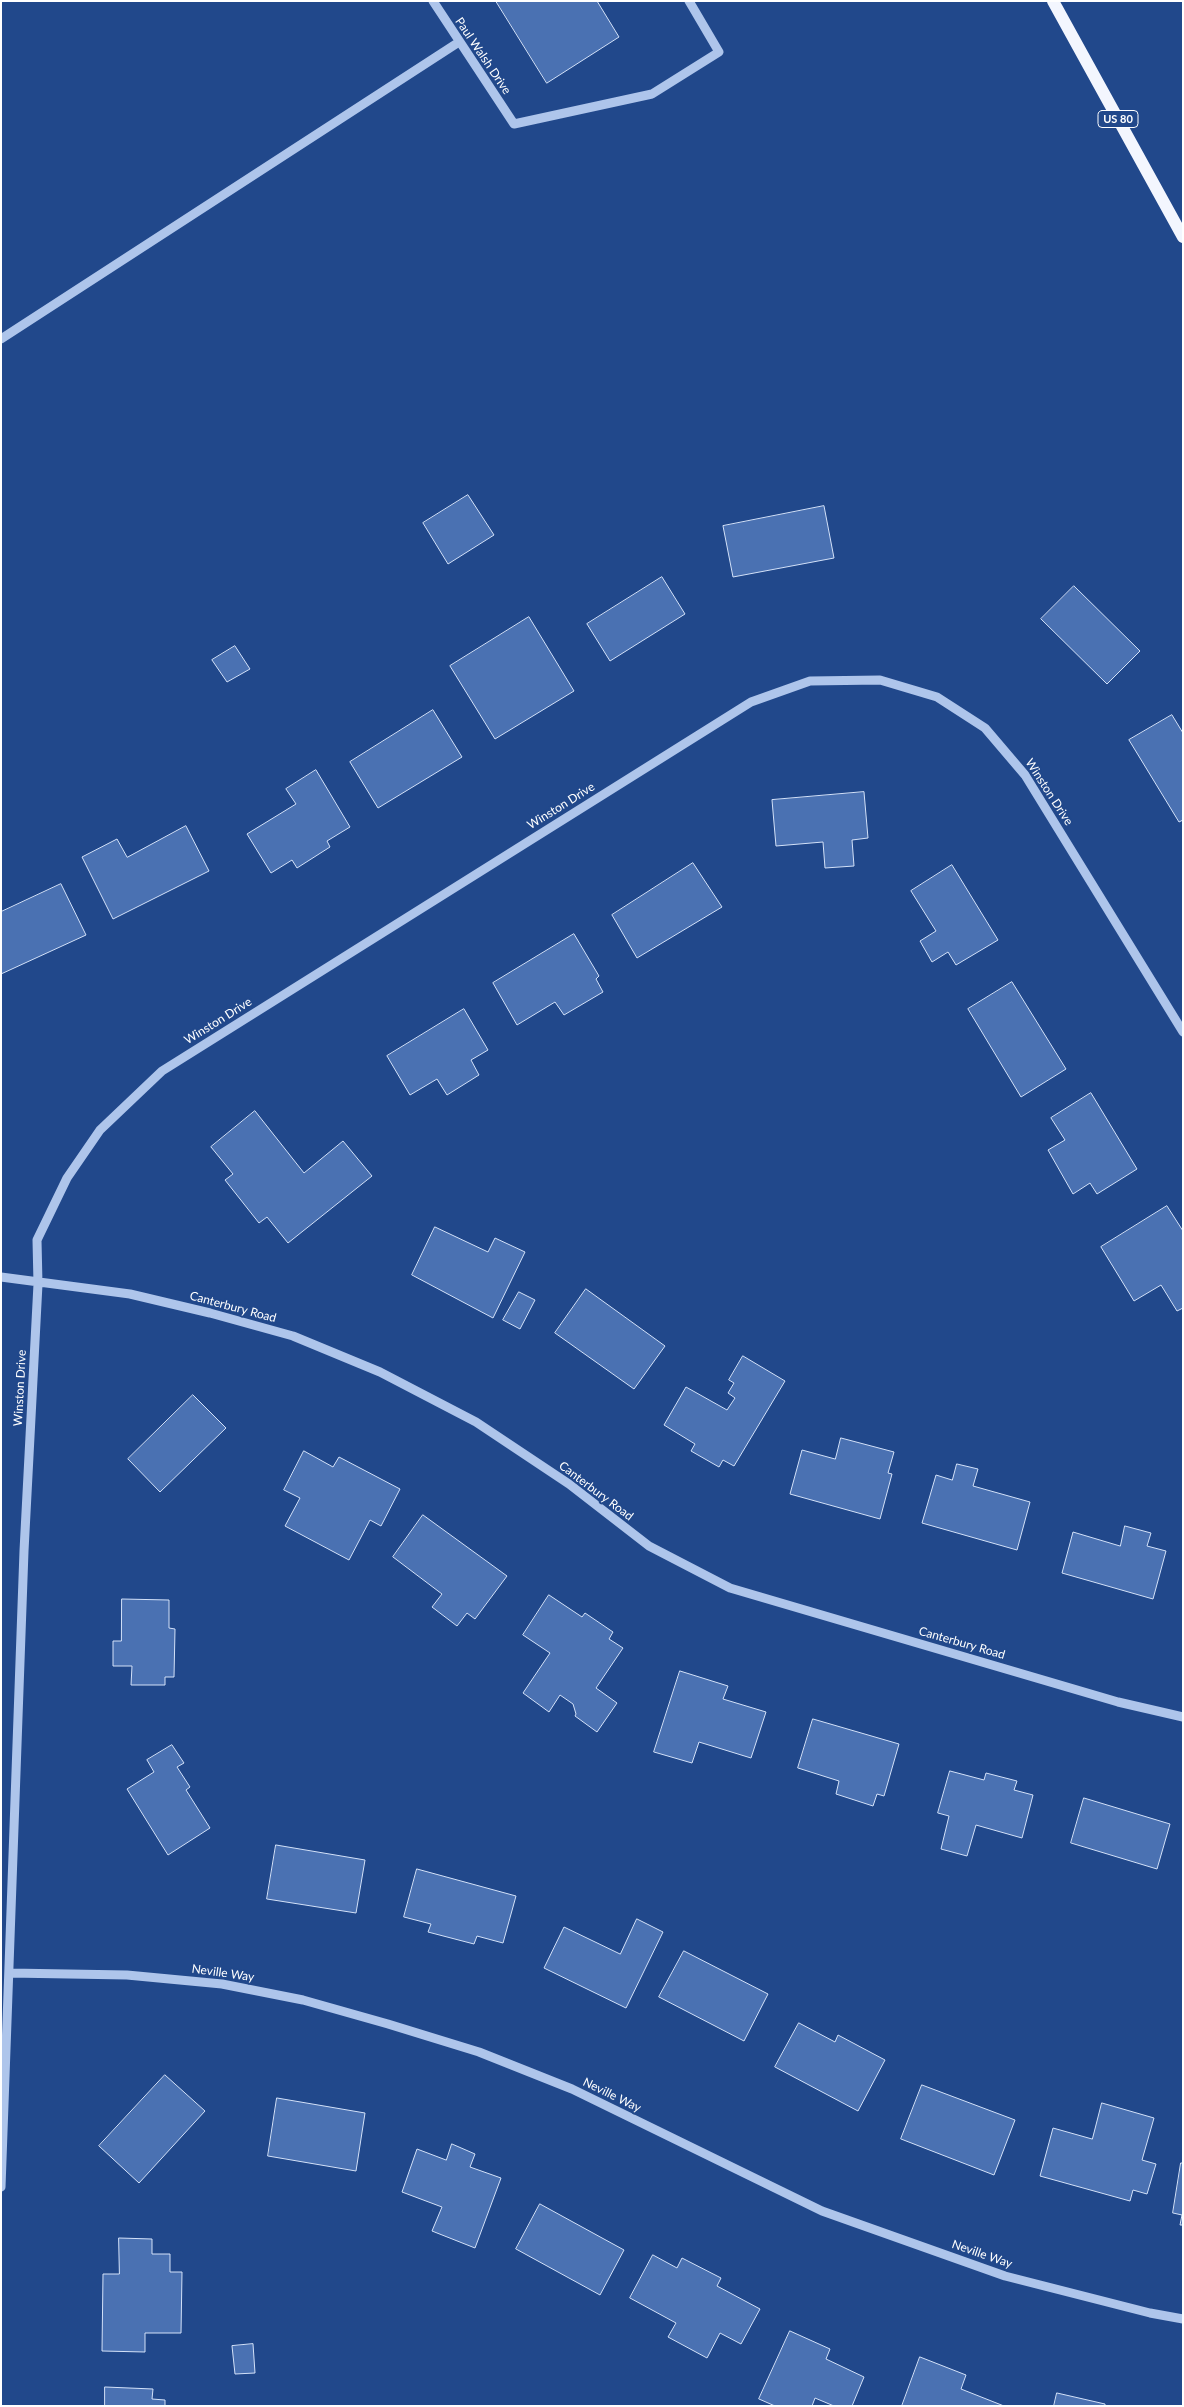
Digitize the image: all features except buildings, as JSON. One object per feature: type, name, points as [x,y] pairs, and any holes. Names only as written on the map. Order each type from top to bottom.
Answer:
[{"type":"main road","name":"US 80","points":[[1053,1],[1183,237]]},
{"type":"street","name":"Paul Walsh Drive","points":[[433,1],[514,124],[652,94],[719,52],[690,1]]},
{"type":"street","points":[[1,338],[459,42]]},
{"type":"street","name":"Winston Drive","points":[[1,2187],[24,1551],[38,1284],[38,1240],[67,1178],[100,1130],[162,1072],[751,702],[810,681],[880,680],[937,697],[985,728],[1026,775],[1183,1032]]},
{"type":"street","name":"Canterbury Road","points":[[1,1277],[38,1284],[130,1294],[210,1313],[293,1336],[380,1372],[476,1422],[569,1484],[649,1546],[730,1588],[1118,1702],[1183,1717]]},
{"type":"street","name":"Neville Way","points":[[10,1973],[127,1975],[222,1984],[303,2000],[388,2024],[479,2052],[572,2089],[822,2212],[1005,2276],[1150,2313],[1183,2318]]}]
